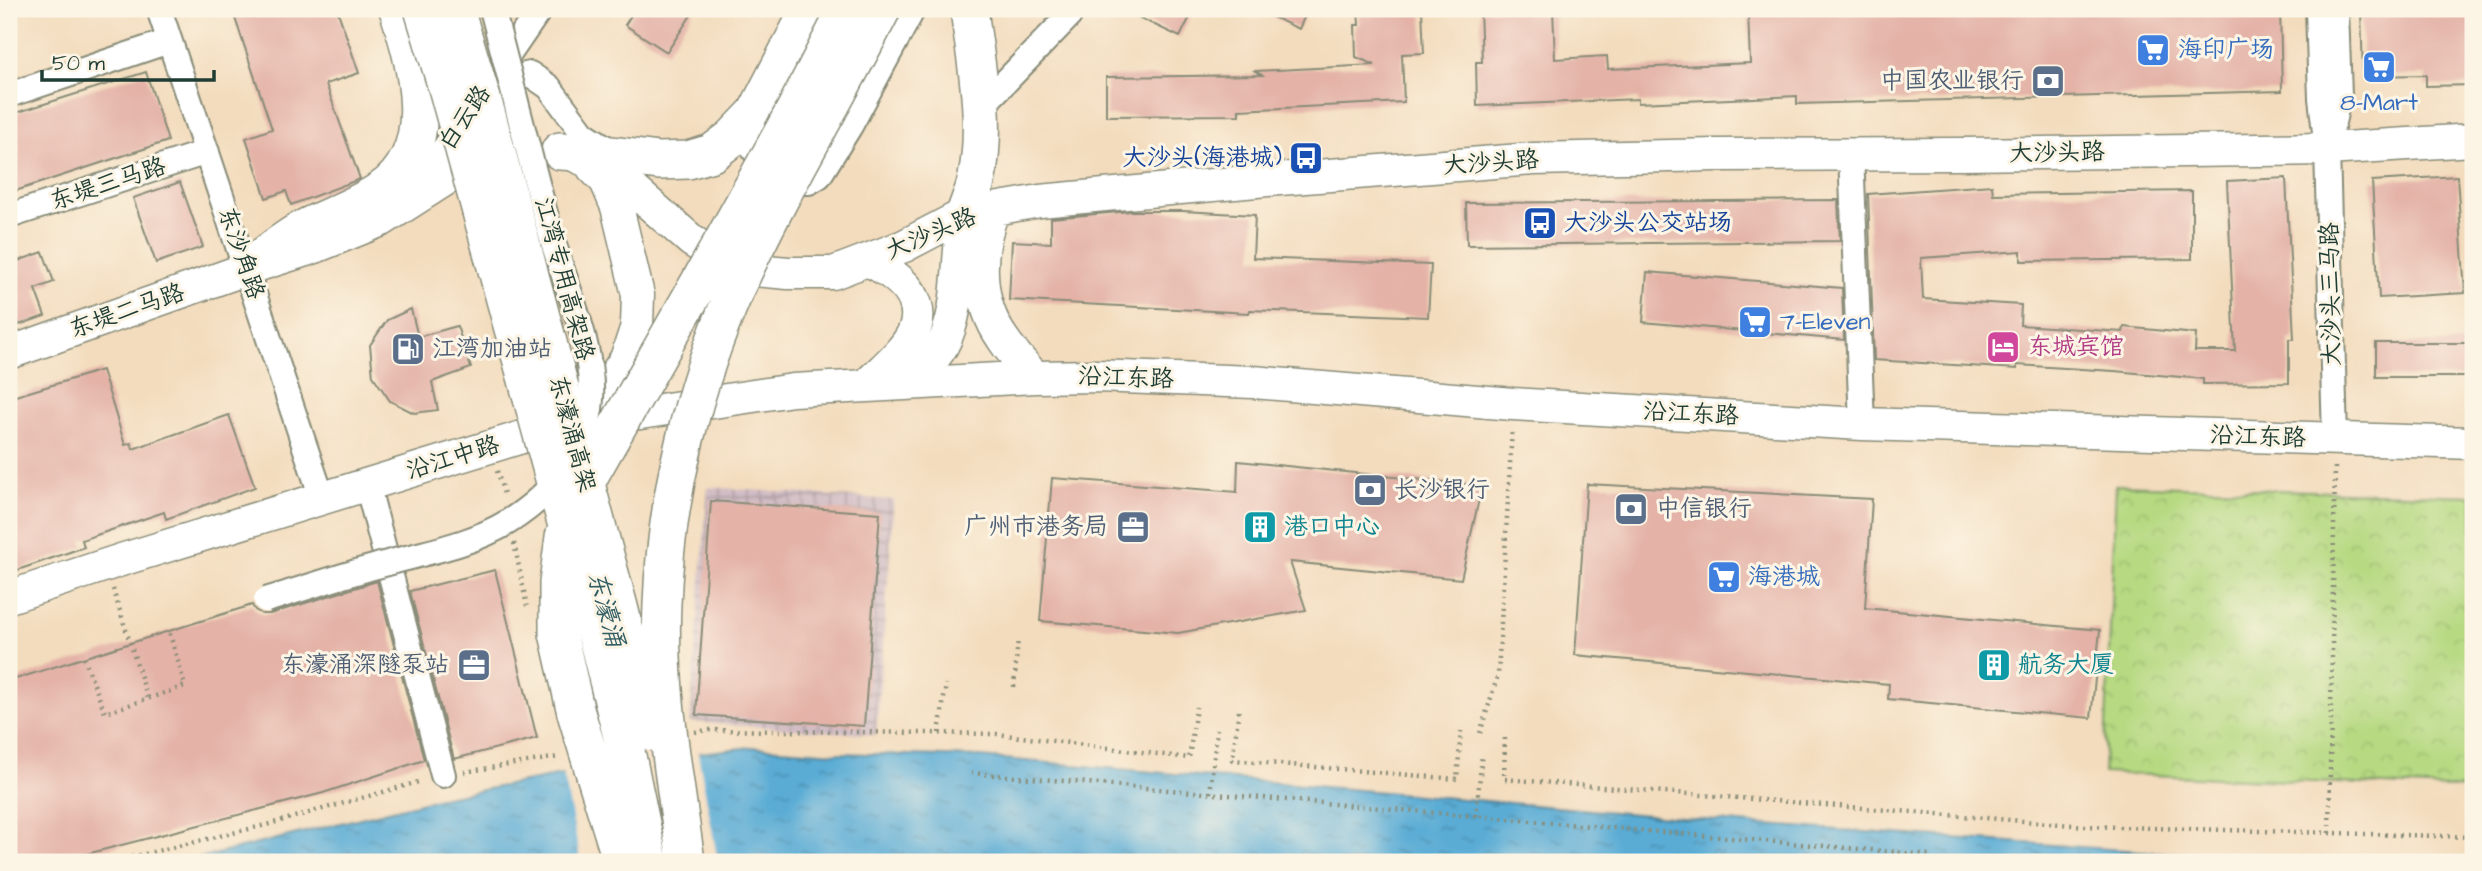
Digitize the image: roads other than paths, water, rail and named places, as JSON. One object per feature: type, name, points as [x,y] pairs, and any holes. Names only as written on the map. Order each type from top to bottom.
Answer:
[{"type":"highway","points":[[246,269],[301,230],[381,191],[401,172],[412,150],[419,117],[415,68],[398,9]]},
{"type":"highway","points":[[423,9],[491,245],[596,633],[627,756],[649,862]]},
{"type":"highway","name":"东濠涌高架","points":[[455,9],[486,112],[619,607],[683,862]]},
{"type":"highway","points":[[560,151],[659,161],[688,160],[712,153],[732,138],[756,113],[810,9]]},
{"type":"highway","points":[[622,862],[562,658],[556,608],[564,537],[592,471],[794,112],[847,9]]},
{"type":"highway","points":[[683,862],[666,708],[662,617],[666,549],[687,435],[703,374],[737,287],[782,195],[882,9]]},
{"type":"highway","points":[[970,9],[981,107],[977,177],[980,211]]},
{"type":"main road","name":"大沙头路","points":[[560,151],[613,172],[692,242],[724,261],[754,270],[833,273],[904,246],[980,211],[1040,201],[1267,180],[1533,159],[2327,149],[2473,140]]},
{"type":"main road","name":"东堤二马路","points":[[9,353],[315,247],[382,220],[491,156],[520,148],[560,151]]},
{"type":"main road","points":[[560,151],[593,168],[606,181],[617,207],[638,295],[637,326],[626,359],[606,388],[561,425]]},
{"type":"main road","points":[[980,211],[985,229],[981,257],[984,293],[990,317],[1003,339],[1035,377]]},
{"type":"main road","points":[[910,383],[941,349],[950,326],[960,236],[980,211]]},
{"type":"main road","points":[[866,386],[913,333],[918,317],[915,299],[902,282],[886,269],[868,260]]},
{"type":"main road","name":"沿江东路","points":[[910,383],[1096,376],[1253,382],[1513,404],[1862,424],[2473,443]]},
{"type":"main road","name":"沿江中路","points":[[9,597],[561,425],[793,390],[910,383]]},
{"type":"street","name":"东沙角路","points":[[159,9],[322,498]]},
{"type":"street","name":"江湾专用高架路","points":[[266,600],[479,536],[506,523],[530,507],[561,475],[576,451],[586,426],[591,399],[585,350],[551,237],[492,9]]},
{"type":"street","name":"白云路","points":[[382,220],[422,181],[540,9]]},
{"type":"street","points":[[756,113],[750,132],[751,145],[758,156],[800,182],[809,182],[819,176],[850,126],[913,9]]},
{"type":"street","points":[[981,107],[1069,16],[1072,9]]},
{"type":"street","name":"大沙头三马路","points":[[2318,9],[2321,97],[2327,149],[2335,439]]},
{"type":"street","name":"大沙头三马路","points":[[2327,149],[2339,96],[2336,9]]},
{"type":"street","points":[[9,95],[169,41]]},
{"type":"street","points":[[488,83],[530,74],[549,87],[583,134],[618,155]]},
{"type":"street","name":"东堤三马路","points":[[9,216],[207,152]]},
{"type":"street","points":[[1851,154],[1862,424]]},
{"type":"street","points":[[367,484],[443,775]]},
{"type":"water","points":[[752,747],[835,753],[980,757],[1751,824],[2296,862],[185,862],[440,798],[645,759]]},
{"type":"place","name":"海印广场","points":[[2153,50]]},
{"type":"place","name":"8-Mart","points":[[2379,67]]},
{"type":"place","name":"中国农业银行","points":[[2048,81]]},
{"type":"place","name":"大沙头(海港城)","points":[[1306,158]]},
{"type":"place","name":"大沙头公交站场","points":[[1540,223]]},
{"type":"place","name":"7-Eleven","points":[[1755,322]]},
{"type":"place","name":"东城宾馆","points":[[2003,347]]},
{"type":"place","name":"江湾加油站","points":[[408,349]]},
{"type":"place","name":"长沙银行","points":[[1370,490]]},
{"type":"place","name":"中信银行","points":[[1631,509]]},
{"type":"place","name":"广州市港务局","points":[[1133,527]]},
{"type":"place","name":"港口中心","points":[[1260,527]]},
{"type":"place","name":"海港城","points":[[1724,577]]},
{"type":"place","name":"东濠涌深隧泵站","points":[[474,665]]},
{"type":"place","name":"航务大厦","points":[[1994,665]]},
{"type":"water label","name":"东濠涌","points":[[606,609]]}]
